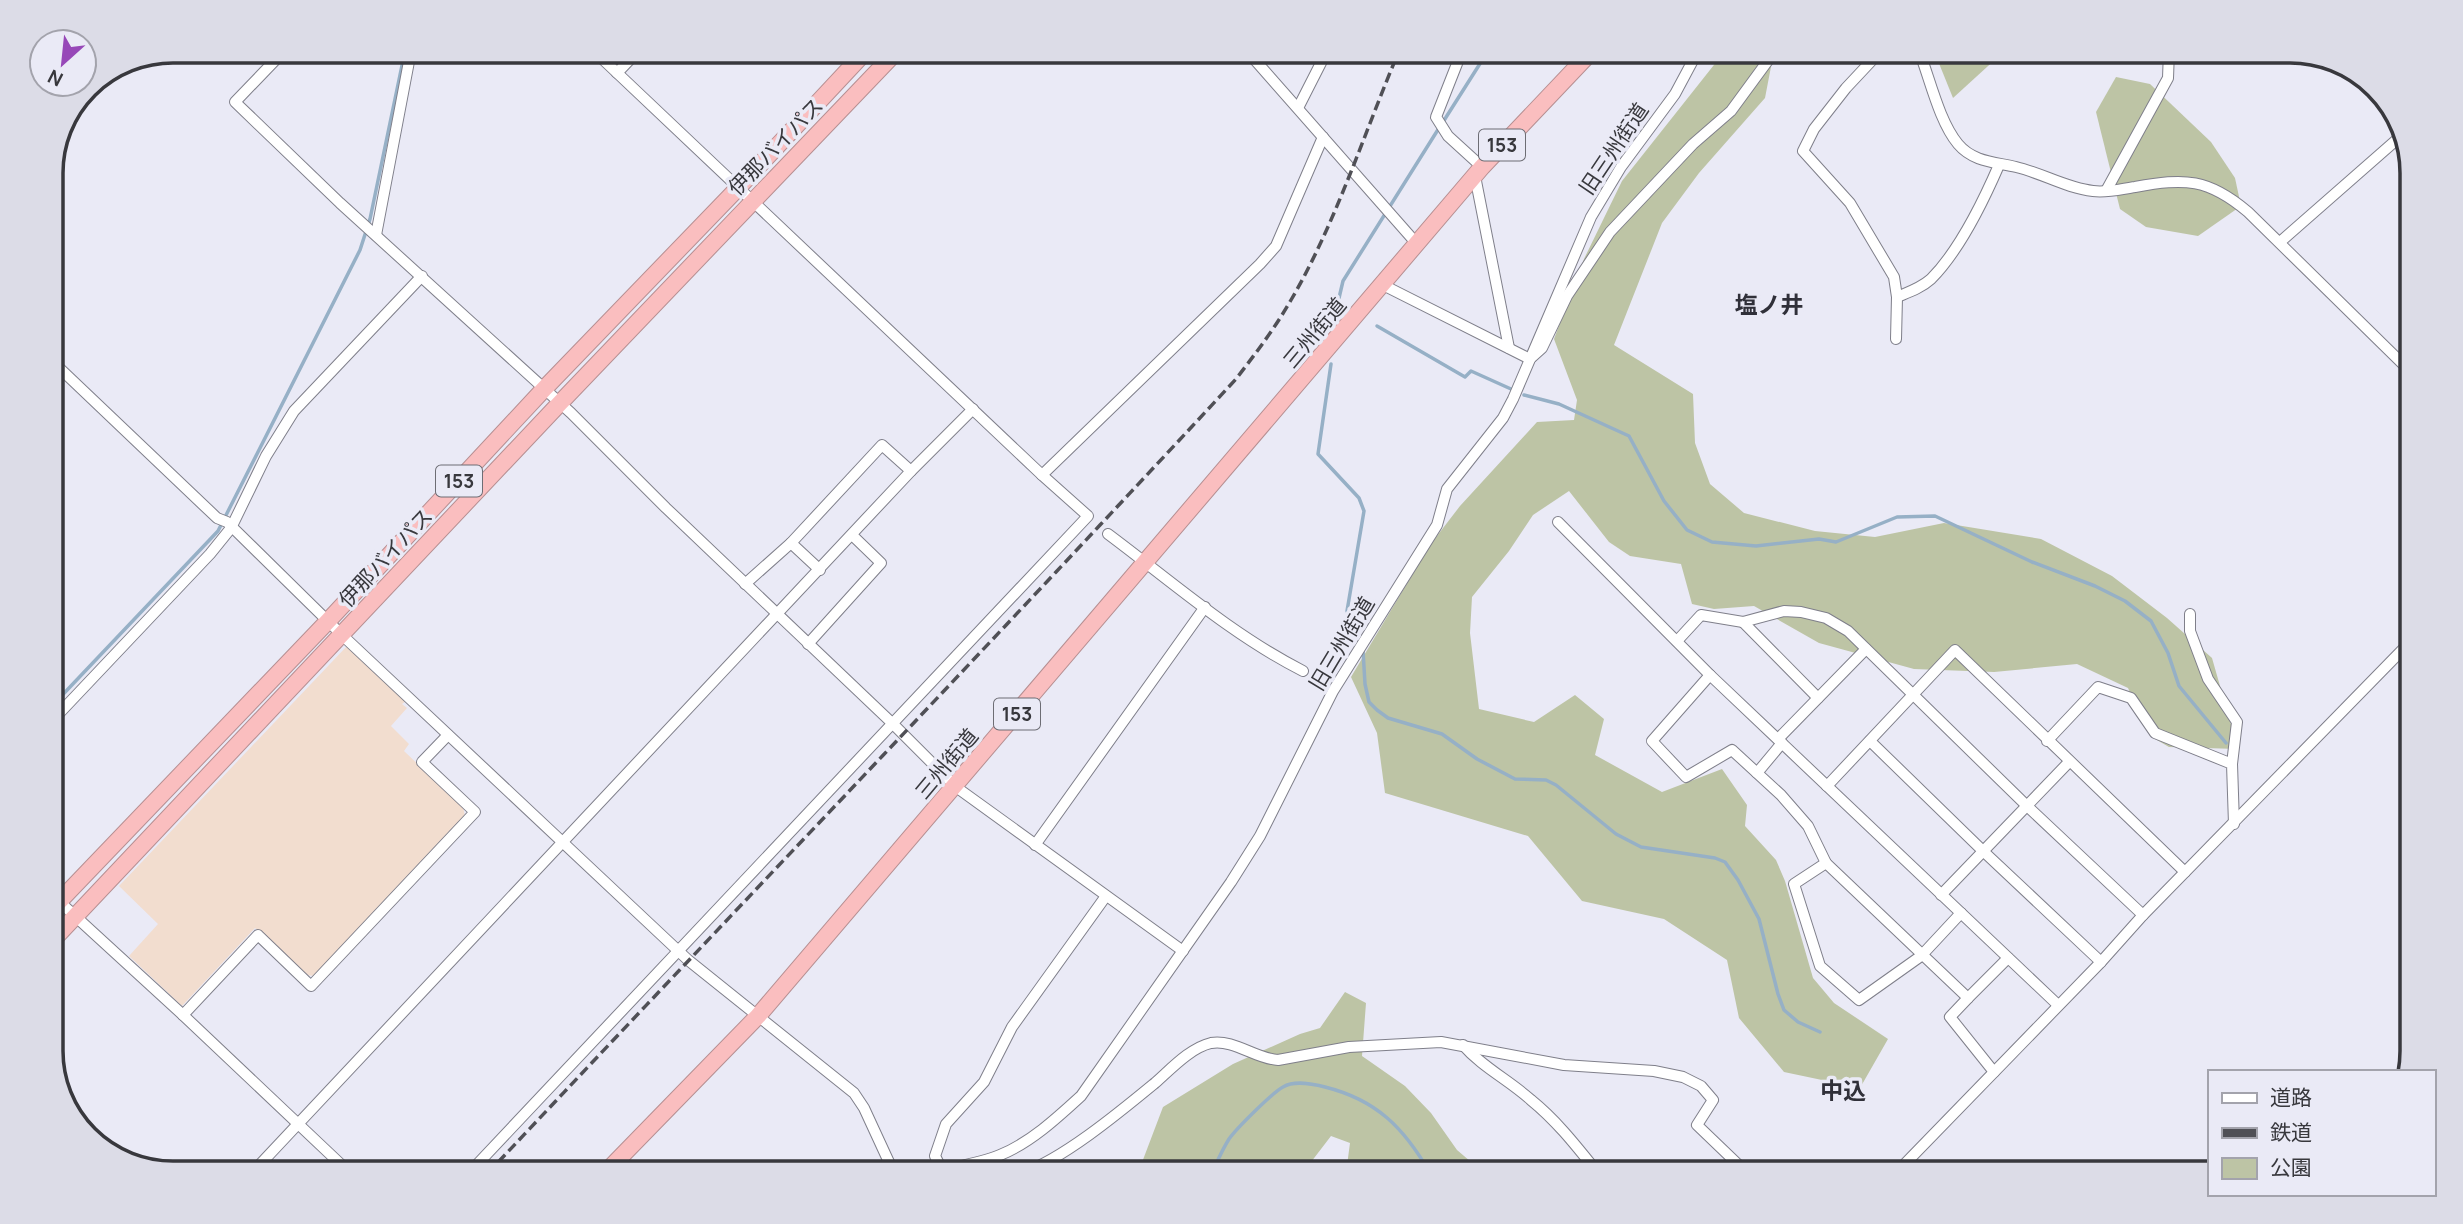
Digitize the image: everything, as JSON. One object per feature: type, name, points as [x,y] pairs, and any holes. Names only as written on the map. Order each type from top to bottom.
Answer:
[{"type":"highway","name":"伊那バイパス","points":[[63,893],[328,621],[544,389],[855,63]]},
{"type":"highway","name":"伊那バイパス","points":[[63,930],[886,63]]},
{"type":"highway","name":"153","points":[[1417,244],[1479,171],[1581,63]]},
{"type":"highway","name":"三州街道","points":[[618,1161],[758,1016],[1417,244]]},
{"type":"street","points":[[272,63],[235,102],[560,403],[956,787],[1182,951]]},
{"type":"street","points":[[374,233],[409,63]]},
{"type":"street","points":[[480,1161],[1088,516],[607,63]]},
{"type":"street","points":[[617,73],[627,63]]},
{"type":"street","points":[[1258,63],[1417,244]]},
{"type":"street","points":[[1298,108],[1321,63]]},
{"type":"street","points":[[1457,63],[1437,111],[1441,127],[1479,171],[1509,348]]},
{"type":"street","name":"旧三州街道","points":[[982,1161],[1002,1154],[1058,1118],[1081,1096],[1260,836],[1333,691],[1437,525],[1447,489],[1503,418],[1591,217],[1621,167],[1675,94],[1692,63]]},
{"type":"street","points":[[1383,285],[1530,359],[1542,348],[1567,296],[1610,232],[1693,144],[1731,111],[1766,63]]},
{"type":"street","points":[[1864,63],[1814,129],[1803,151],[1850,203],[1894,277],[1897,297],[1896,339]]},
{"type":"street","points":[[1923,63],[1948,131],[1960,147],[1976,158],[2035,173],[2069,186],[2106,191],[2170,181],[2206,184],[2231,197],[2400,361]]},
{"type":"street","points":[[2106,191],[2168,78],[2169,63]]},
{"type":"street","points":[[1042,475],[1276,246],[1323,137]]},
{"type":"street","points":[[2280,242],[2395,141]]},
{"type":"street","points":[[1897,297],[1917,289],[1950,257],[1986,196],[1999,165]]},
{"type":"street","points":[[63,709],[210,554],[225,523],[294,411],[422,276]]},
{"type":"street","points":[[63,371],[679,950],[854,1093],[864,1108],[888,1161]]},
{"type":"street","points":[[263,1161],[911,471],[973,410]]},
{"type":"street","points":[[746,584],[791,542],[883,445],[911,471]]},
{"type":"street","points":[[1558,522],[1710,676],[2058,1005]]},
{"type":"street","points":[[1108,534],[1274,656],[1303,671]]},
{"type":"street","points":[[808,644],[881,563],[852,535]]},
{"type":"street","points":[[791,542],[820,569]]},
{"type":"street","points":[[1035,845],[1205,607]]},
{"type":"street","points":[[1677,641],[1702,615],[1743,622],[1784,611],[1801,611],[1826,618],[1847,631],[2143,915]]},
{"type":"street","points":[[2190,614],[2190,631],[2208,678],[2237,722],[2232,764],[2234,824]]},
{"type":"street","points":[[1743,622],[1818,698]]},
{"type":"street","points":[[1757,773],[1780,741],[1866,649]]},
{"type":"street","points":[[1827,786],[1955,650],[2185,872]]},
{"type":"street","points":[[1908,1161],[2400,652]]},
{"type":"street","points":[[1710,676],[1652,741],[1686,777],[1732,750],[1781,795],[1808,826],[1826,863],[1968,998]]},
{"type":"street","points":[[2047,741],[2098,687],[2131,698],[2155,733],[2232,764]]},
{"type":"street","points":[[183,1015],[258,935],[311,986],[475,812],[422,762],[448,734]]},
{"type":"street","points":[[1870,741],[2101,962]]},
{"type":"street","points":[[1941,895],[2069,762]]},
{"type":"street","points":[[1826,863],[1794,884],[1820,966],[1859,1000],[1921,956],[1961,913]]},
{"type":"street","points":[[938,1161],[935,1156],[946,1124],[984,1082],[1012,1027],[1106,895]]},
{"type":"street","points":[[63,908],[76,916],[337,1161]]},
{"type":"street","points":[[1994,1072],[1951,1017],[2008,958]]},
{"type":"street","points":[[1048,1161],[1136,1098],[1186,1056],[1214,1042],[1227,1044],[1268,1060],[1349,1047],[1441,1042],[1564,1065],[1654,1071],[1683,1077],[1701,1086],[1713,1100],[1697,1125],[1734,1161]]},
{"type":"street","points":[[1462,1045],[1474,1059],[1532,1100],[1588,1161]]},
{"type":"shaded area","points":[[347,646],[406,701],[402,704],[407,708],[391,726],[409,744],[404,751],[463,807],[465,816],[315,976],[306,975],[255,928],[182,1006],[129,956],[158,924],[119,886]]},
{"type":"green space","points":[[1715,63],[1772,63],[1765,98],[1699,173],[1662,223],[1614,345],[1693,394],[1695,443],[1710,484],[1744,513],[1815,531],[1875,537],[1944,523],[2041,539],[2112,576],[2167,618],[2212,658],[2238,749],[2169,747],[2150,736],[2128,688],[2077,664],[1994,672],[1914,669],[1819,643],[1754,606],[1714,609],[1692,604],[1681,564],[1630,556],[1609,542],[1569,491],[1533,515],[1509,551],[1472,597],[1470,633],[1479,709],[1534,722],[1575,695],[1604,719],[1595,755],[1662,792],[1722,769],[1747,805],[1745,826],[1776,860],[1785,881],[1813,978],[1834,1003],[1888,1039],[1860,1088],[1784,1072],[1739,1018],[1727,960],[1664,919],[1582,901],[1528,836],[1385,793],[1377,733],[1351,677],[1430,545],[1460,506],[1537,422],[1574,420],[1577,400],[1554,339],[1584,259],[1622,181]]},
{"type":"green space","points":[[1939,63],[1991,63],[1953,98]]},
{"type":"green space","points":[[2116,77],[2150,84],[2211,142],[2235,178],[2241,206],[2198,236],[2146,227],[2120,209],[2096,112]]},
{"type":"green space","points":[[1345,992],[1366,1003],[1362,1056],[1405,1086],[1431,1113],[1457,1150],[1470,1161],[1348,1161],[1350,1143],[1331,1136],[1312,1161],[1143,1161],[1163,1107],[1233,1064],[1300,1034],[1320,1028]]},
{"type":"waterway","points":[[63,694],[218,531],[360,250],[370,219],[402,63]]},
{"type":"waterway","points":[[1443,122],[1480,63]]},
{"type":"waterway","points":[[1335,315],[1343,281],[1439,128]]},
{"type":"waterway","points":[[1377,326],[1465,377],[1471,371],[1511,389]]},
{"type":"waterway","points":[[1331,364],[1318,454],[1359,498],[1364,511],[1347,611],[1360,639]]},
{"type":"waterway","points":[[1524,395],[1559,404],[1629,436],[1664,501],[1687,530],[1712,542],[1756,546],[1819,539],[1836,542],[1897,517],[1935,516],[2032,562],[2095,586],[2125,601],[2151,621],[2168,653],[2179,686],[2226,743]]},
{"type":"waterway","points":[[1363,650],[1369,702],[1388,718],[1442,734],[1477,759],[1515,779],[1546,780],[1556,785],[1616,834],[1641,847],[1715,858],[1725,862],[1759,919],[1784,1010],[1798,1022],[1820,1032]]},
{"type":"waterway","points":[[1218,1161],[1229,1139],[1263,1103],[1288,1085],[1298,1083],[1343,1093],[1374,1108],[1399,1129],[1422,1161]]},
{"type":"railway","points":[[499,1161],[1236,379],[1278,320],[1307,271],[1336,209],[1394,63]]},
{"type":"district","name":"塩ノ井","points":[[1769,305]]},
{"type":"district","name":"中込","points":[[1843,1091]]}]
